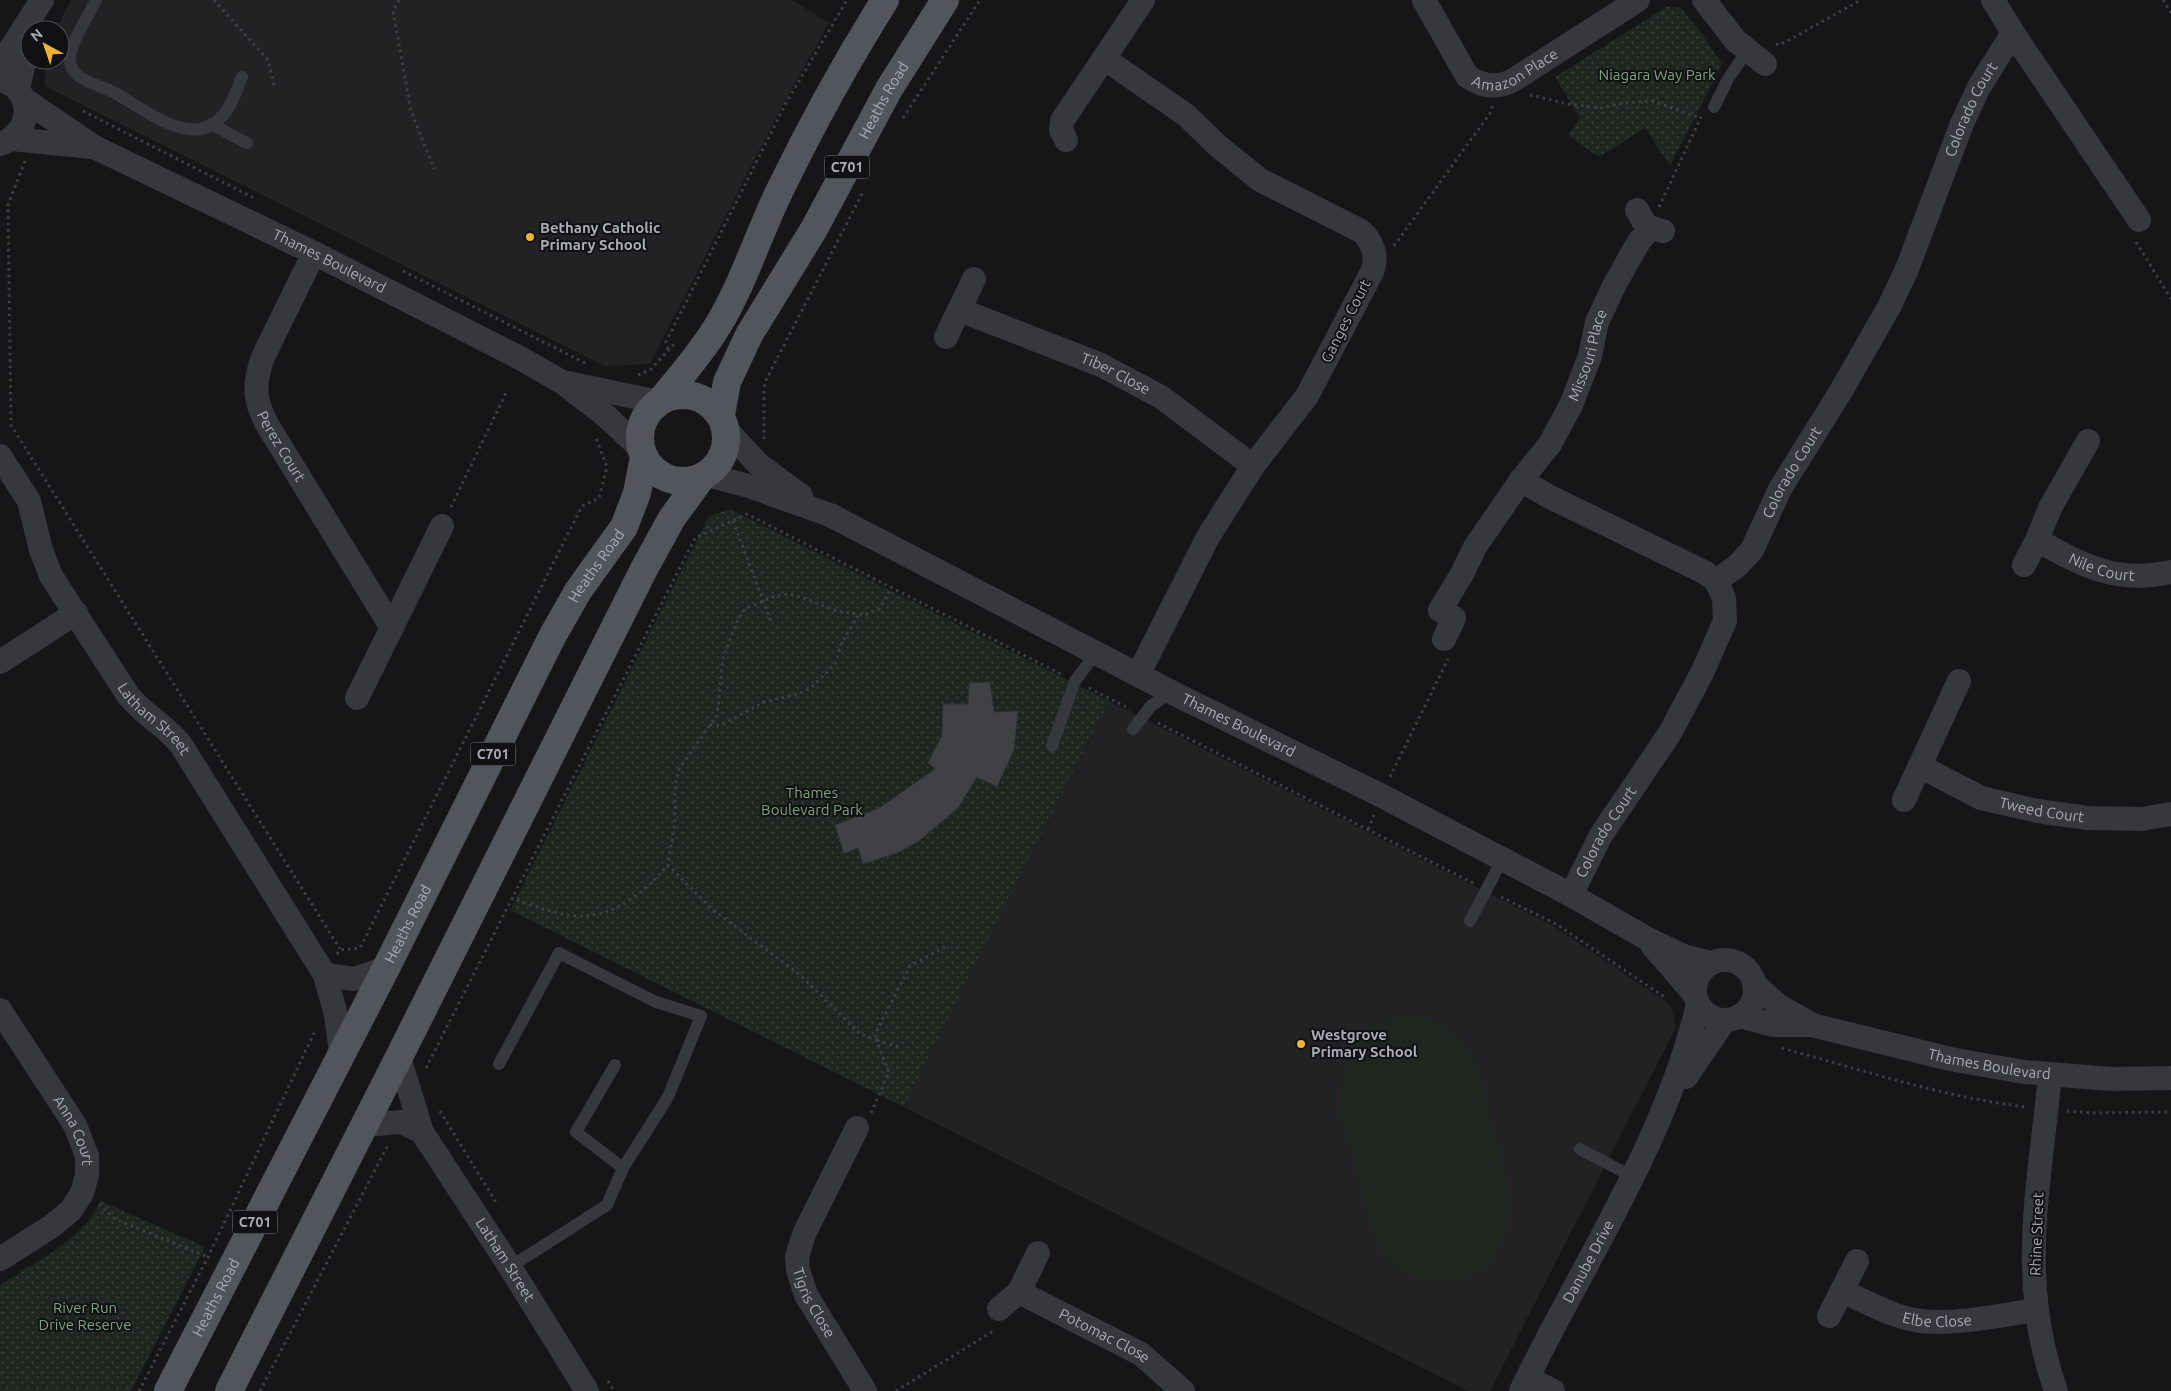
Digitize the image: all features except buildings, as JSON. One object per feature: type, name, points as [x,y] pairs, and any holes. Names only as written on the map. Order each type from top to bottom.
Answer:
[{"type":"main road","name":"C701","points":[[642,452],[639,435],[642,422],[649,410],[660,401],[717,327],[731,302],[758,236],[807,135],[850,57],[885,0]]},
{"type":"main road","name":"Heaths Road","points":[[723,422],[727,382],[749,335],[814,229],[889,89],[945,0]]},
{"type":"main road","points":[[660,401],[686,394],[700,397],[712,404],[723,422]]},
{"type":"main road","name":"C701","points":[[228,1391],[399,1057],[652,552],[672,518],[704,476],[718,464],[724,453],[727,441],[723,422]]},
{"type":"main road","points":[[642,452],[652,468],[662,477],[675,481],[689,481],[704,476]]},
{"type":"main road","name":"Heaths Road","points":[[168,1391],[386,968],[553,635],[578,591],[624,527],[637,493],[642,452]]},
{"type":"street","points":[[1066,140],[1060,130],[1060,112],[1105,58],[1143,0]]},
{"type":"street","name":"Amazon Place","points":[[1424,0],[1467,76],[1479,84],[1496,86],[1516,79],[1638,0]]},
{"type":"street","points":[[1704,0],[1735,40],[1756,58]]},
{"type":"street","points":[[1993,0],[2013,33],[2139,220]]},
{"type":"street","points":[[0,65],[37,13]]},
{"type":"street","name":"Colorado Court","points":[[1571,896],[1601,835],[1670,733],[1706,665],[1725,621],[1724,598],[1716,581],[1737,566],[1752,550],[1780,489],[1841,391],[1889,307],[1927,220],[1960,126],[1979,87],[2013,33]]},
{"type":"street","points":[[1105,58],[1186,115],[1218,146],[1260,180],[1361,231],[1366,236],[1374,252]]},
{"type":"street","points":[[10,142],[25,122],[27,111],[14,89],[20,70]]},
{"type":"street","name":"Thames Boulevard","points":[[14,89],[94,147],[314,253],[520,358],[562,382],[606,416],[642,452]]},
{"type":"street","name":"Thames Boulevard","points":[[10,142],[94,147]]},
{"type":"street","name":"Missouri Place","points":[[1447,646],[1454,618],[1440,610],[1462,574],[1475,547],[1521,480],[1550,444],[1571,405],[1590,356],[1598,322],[1615,284],[1650,223]]},
{"type":"street","name":"Ganges Court","points":[[1138,675],[1208,537],[1254,466],[1307,396],[1372,272],[1376,258],[1374,252]]},
{"type":"street","name":"Perez Court","points":[[314,253],[263,357],[257,374],[256,399],[268,426],[392,628]]},
{"type":"street","points":[[946,337],[974,279]]},
{"type":"street","name":"Tiber Close","points":[[960,310],[1101,365],[1161,397],[1254,466]]},
{"type":"street","name":"Thames Boulevard","points":[[562,382],[660,401]]},
{"type":"street","name":"Thames Boulevard","points":[[723,422],[758,464],[830,516]]},
{"type":"street","points":[[2024,565],[2038,540],[2050,508],[2087,438]]},
{"type":"street","name":"Latham Street","points":[[0,456],[29,501],[41,550],[51,576],[136,706],[170,731],[181,745],[325,975],[336,1015],[341,1054]]},
{"type":"street","name":"Thames Boulevard","points":[[704,476],[750,486],[830,516],[1171,692],[1382,796],[1646,938],[1684,956],[1711,963]]},
{"type":"street","points":[[1521,480],[1548,496],[1706,573],[1716,581]]},
{"type":"street","points":[[357,698],[442,526]]},
{"type":"street","name":"Nile Court","points":[[2038,540],[2083,565],[2123,576],[2171,572]]},
{"type":"street","points":[[0,662],[76,613]]},
{"type":"street","points":[[1904,800],[1961,681]]},
{"type":"street","name":"Tweed Court","points":[[1920,766],[1981,798],[2037,811],[2088,818],[2141,819],[2171,814]]},
{"type":"street","name":"Thames Boulevard","points":[[1646,938],[1688,1000]]},
{"type":"street","points":[[1729,960],[1738,963],[1751,975],[1754,984],[1752,1003],[1732,1018],[1709,1016],[1688,1000],[1698,976],[1711,963],[1729,960]]},
{"type":"street","points":[[325,975],[354,979],[386,968]]},
{"type":"street","name":"Thames Boulevard","points":[[1754,984],[1779,1006],[1812,1025]]},
{"type":"street","name":"Danube Drive","points":[[1524,1384],[1633,1177],[1654,1129],[1688,1044],[1688,1000]]},
{"type":"street","name":"Anna Court","points":[[0,1010],[75,1125],[83,1141],[87,1156],[87,1175],[82,1194],[71,1210],[52,1226],[0,1259]]},
{"type":"street","name":"Thames Boulevard","points":[[1732,1018],[1772,1025],[1812,1025],[1968,1063],[2050,1076],[2111,1079],[2171,1078]]},
{"type":"street","name":"Danube Drive","points":[[1654,1129],[1703,1051],[1732,1018]]},
{"type":"street","name":"Latham Street","points":[[399,1057],[422,1132],[510,1267],[587,1391]]},
{"type":"street","name":"Rhine Street","points":[[2050,1076],[2035,1223],[2034,1259],[2036,1310],[2047,1363],[2056,1391]]},
{"type":"street","points":[[364,1125],[400,1122],[422,1132]]},
{"type":"street","name":"Tigris Close","points":[[857,1128],[804,1234],[798,1263],[800,1284],[865,1391]]},
{"type":"street","points":[[999,1318],[1019,1292],[1038,1253]]},
{"type":"street","points":[[1829,1316],[1857,1261]]},
{"type":"street","name":"Elbe Close","points":[[1842,1291],[1896,1315],[1921,1321],[1959,1321],[2036,1310]]},
{"type":"street","name":"Potomac Close","points":[[1019,1292],[1140,1354],[1183,1391]]},
{"type":"street","points":[[1524,1384],[1553,1391]]},
{"type":"lane","points":[[96,0],[72,48],[69,58],[74,72],[81,78],[115,92],[162,121],[176,127],[191,129],[203,128],[211,124],[230,106],[242,77]]},
{"type":"lane","points":[[1714,107],[1728,79],[1756,58]]},
{"type":"lane","points":[[211,124],[247,143]]},
{"type":"lane","points":[[1052,746],[1075,681],[1096,653]]},
{"type":"lane","points":[[1133,729],[1151,706],[1171,692]]},
{"type":"lane","points":[[1470,921],[1502,860]]},
{"type":"lane","points":[[499,1064],[559,952],[656,1002],[701,1016],[668,1097],[624,1168],[607,1205],[510,1267]]},
{"type":"lane","points":[[615,1065],[576,1132],[624,1168]]},
{"type":"lane","points":[[1580,1149],[1633,1177]]},
{"type":"path","points":[[214,0],[268,60],[275,90]]},
{"type":"path","points":[[399,0],[393,11],[411,111],[434,169]]},
{"type":"path","points":[[668,350],[666,342],[786,103],[847,0]]},
{"type":"path","points":[[899,123],[980,0]]},
{"type":"path","points":[[1756,58],[1760,42],[1780,45],[1861,0]]},
{"type":"path","points":[[2163,0],[2171,13]]},
{"type":"path","points":[[1374,252],[1396,246],[1491,112],[1496,86]]},
{"type":"path","points":[[1525,95],[1547,98],[1568,104],[1601,108],[1624,103],[1653,101],[1700,118]]},
{"type":"path","points":[[1650,223],[1700,118],[1714,107]]},
{"type":"path","points":[[80,110],[261,201]]},
{"type":"path","points":[[10,142],[8,205],[11,425],[340,950]]},
{"type":"path","points":[[764,442],[765,382],[868,182]]},
{"type":"path","points":[[2139,220],[2171,299]]},
{"type":"path","points":[[401,270],[588,364]]},
{"type":"path","points":[[636,376],[650,370],[674,343],[682,339]]},
{"type":"path","points":[[442,526],[506,393]]},
{"type":"path","points":[[340,950],[360,948],[582,506],[599,498],[608,467],[596,437]]},
{"type":"path","points":[[411,1099],[694,538],[747,514],[1556,924],[1688,1000]]},
{"type":"path","points":[[733,521],[772,624]]},
{"type":"path","points":[[511,898],[564,915],[586,916],[606,913],[628,902],[650,886],[668,866],[675,822],[675,786],[678,769],[717,715],[723,658],[738,619],[746,608],[788,594],[837,611],[864,615],[879,609],[891,588]]},
{"type":"path","points":[[710,726],[721,725],[766,701],[796,695],[811,688],[836,663],[841,644],[859,614]]},
{"type":"path","points":[[1388,782],[1439,680],[1447,646]]},
{"type":"path","points":[[668,866],[712,909],[800,975],[860,1034],[898,1047]]},
{"type":"path","points":[[857,1128],[867,1119],[874,1107],[889,1072],[875,1034],[910,966],[945,947]]},
{"type":"path","points":[[325,975],[340,950]]},
{"type":"path","points":[[139,1391],[208,1256],[316,1031]]},
{"type":"path","points":[[1775,1046],[1899,1080],[1990,1101],[2047,1110],[2093,1113],[2171,1112]]},
{"type":"path","points":[[260,1391],[400,1122]]},
{"type":"path","points":[[82,1194],[93,1198],[115,1219],[208,1256]]},
{"type":"path","points":[[896,1391],[999,1318]]},
{"type":"shaded area","name":"Bethany Catholic Primary School","points":[[71,0],[792,0],[829,23],[780,110],[650,364],[605,366],[45,86],[45,70],[70,70],[70,20],[61,20]]},
{"type":"shaded area","name":"Westgrove Primary School","points":[[1109,701],[1555,927],[1671,1005],[1676,1027],[1490,1391],[1468,1391],[904,1107]]},
{"type":"green space","name":"Niagara Way Park","points":[[1668,6],[1681,8],[1702,34],[1722,64],[1670,166],[1645,128],[1599,157],[1568,135],[1580,118],[1555,77]]},
{"type":"green space","name":"Thames Boulevard Park","points":[[730,509],[1109,701],[904,1107],[510,910],[709,516]]},
{"type":"green space","points":[[1406,1016],[1435,1021],[1462,1040],[1478,1068],[1511,1198],[1507,1231],[1491,1263],[1463,1279],[1432,1281],[1402,1273],[1382,1254],[1372,1230],[1338,1103],[1350,1046],[1373,1027]]},
{"type":"green space","name":"River Run Drive Reserve","points":[[101,1201],[205,1247],[131,1391],[0,1391],[0,1285],[70,1239],[93,1215]]},
{"type":"place","name":"Bethany Catholic Primary School","points":[[530,237]]},
{"type":"place","name":"Westgrove Primary School","points":[[1301,1044]]}]
